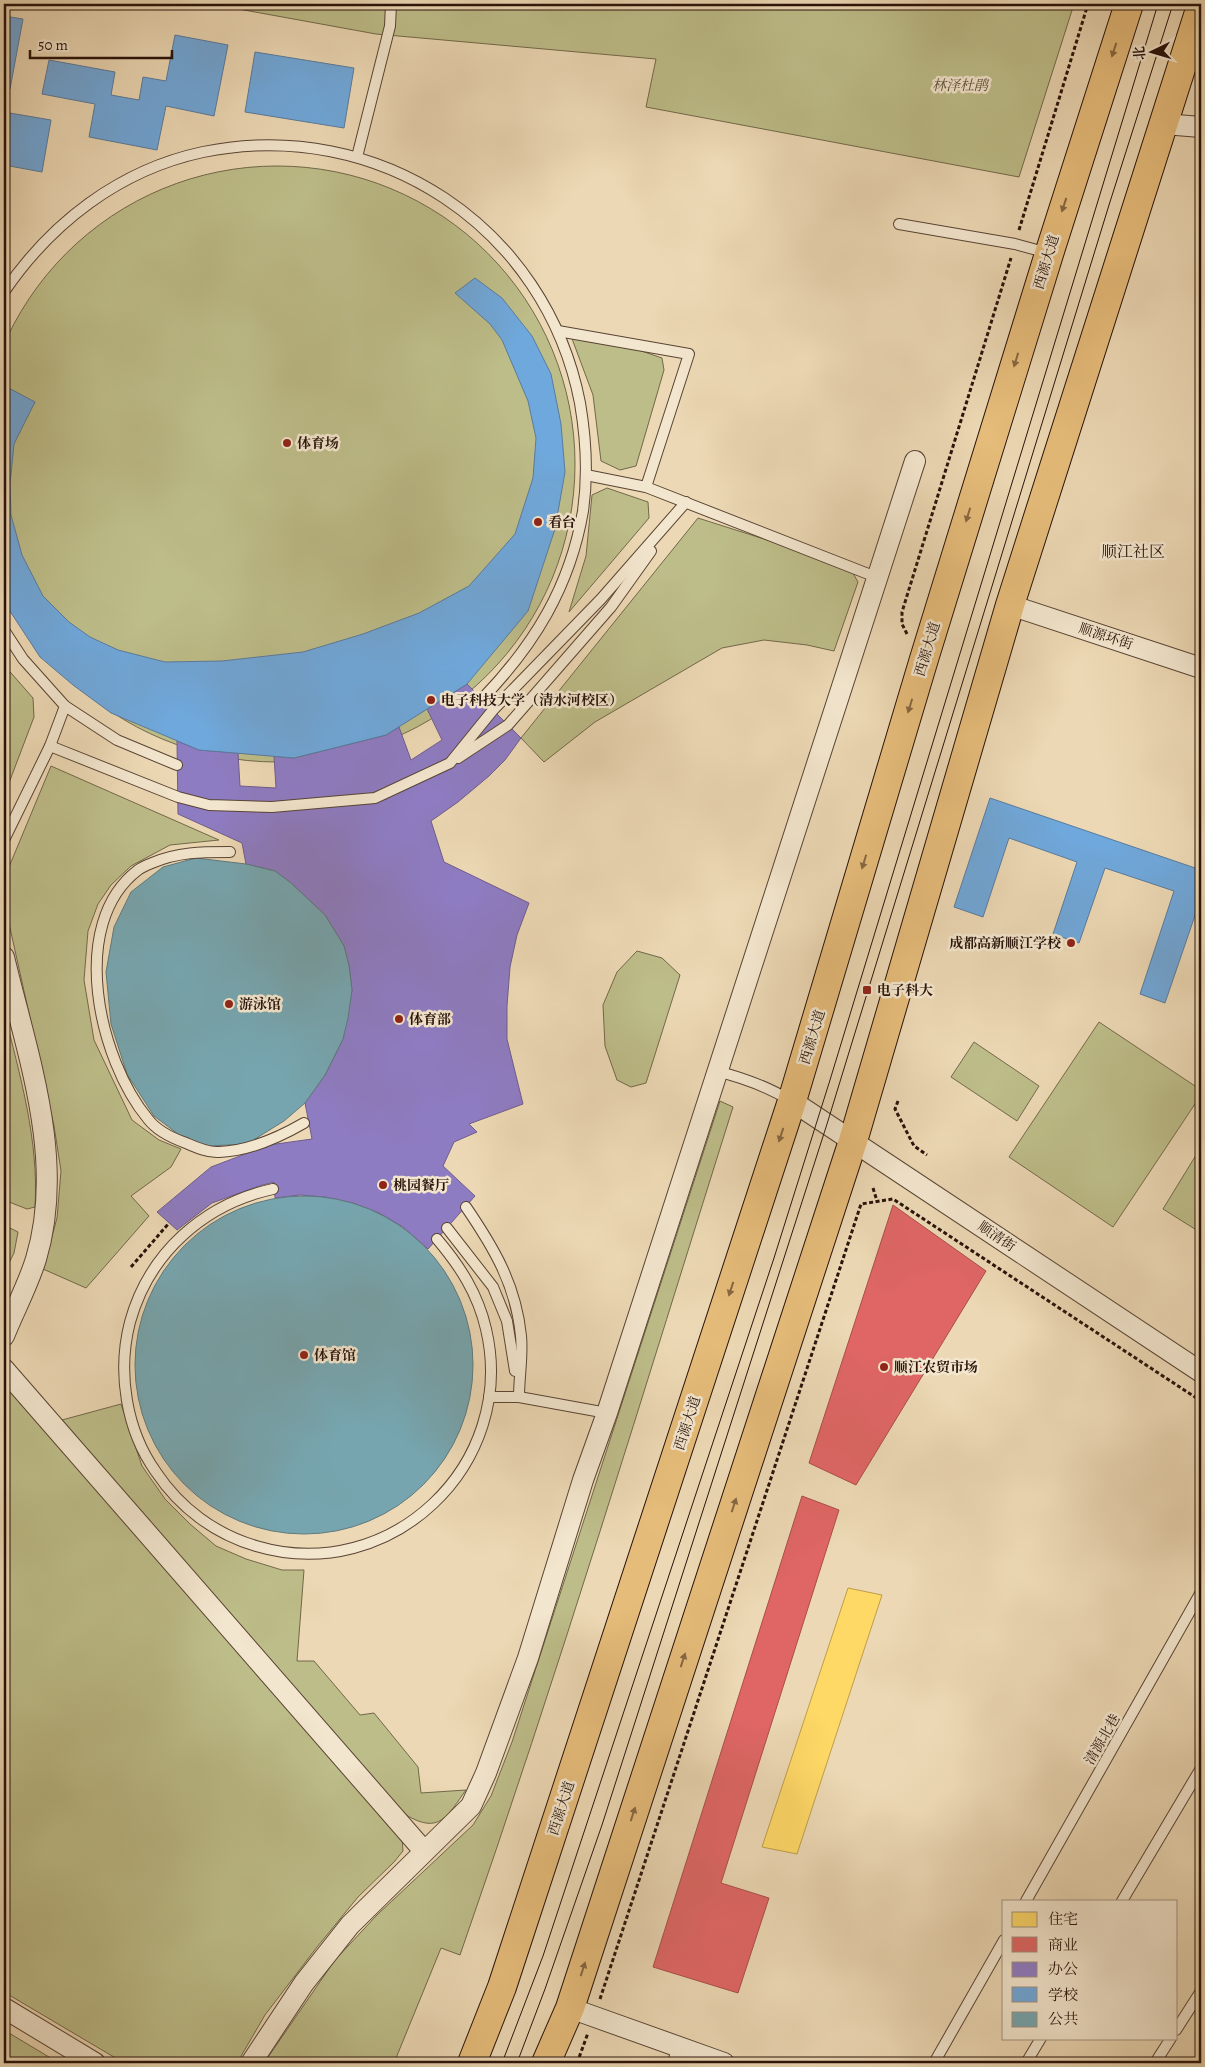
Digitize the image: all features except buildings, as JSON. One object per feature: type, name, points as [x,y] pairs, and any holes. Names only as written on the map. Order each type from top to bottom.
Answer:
[{"type":"main road","name":"西源大道","points":[[472,2063],[505,1978],[792,1101],[924,659],[1128,4]]},
{"type":"main road","points":[[546,2063],[582,2012],[853,1141],[1010,605],[1201,6]]},
{"type":"street","points":[[1164,124],[1201,128]]},
{"type":"street","points":[[251,2063],[304,1982],[350,1925],[471,1806],[486,1773],[528,1658],[583,1480],[607,1413],[716,1071],[915,461]]},
{"type":"street","name":"顺源环街","points":[[1010,605],[1201,668]]},
{"type":"street","points":[[4,958],[42,1117],[47,1195],[36,1259],[4,1336]]},
{"type":"street","name":"顺清街","points":[[792,1101],[1201,1372]]},
{"type":"street","points":[[4,1369],[424,1851]]},
{"type":"street","points":[[4,2008],[95,2063]]},
{"type":"street","points":[[582,2012],[675,2055],[724,2063]]},
{"type":"lane","points":[[357,157],[390,26],[391,4]]},
{"type":"lane","points":[[4,292],[20,268],[37,248],[68,218],[95,198],[125,180],[156,166],[222,148],[256,145],[290,146],[324,149],[357,157],[390,168],[420,183],[450,201],[476,222],[501,246],[523,272],[542,301],[558,331],[575,377],[582,416],[586,475],[583,510],[575,546],[564,580],[530,643],[508,671],[482,699]]},
{"type":"lane","points":[[898,224],[1015,244],[1049,254]]},
{"type":"lane","points":[[558,331],[689,354],[646,487]]},
{"type":"lane","points":[[586,475],[646,487],[876,577]]},
{"type":"lane","points":[[450,763],[493,710],[602,599],[686,502]]},
{"type":"lane","points":[[50,746],[168,793],[209,805],[272,807],[374,798],[450,763],[508,725],[611,607],[686,502]]},
{"type":"lane","points":[[4,630],[23,659],[65,706],[117,740],[177,765]]},
{"type":"lane","points":[[4,840],[50,746],[65,706]]},
{"type":"lane","points":[[230,852],[193,852],[169,856],[139,869],[115,893],[103,920],[98,950],[98,990],[102,1022],[124,1086],[149,1121],[169,1137],[194,1147],[217,1152],[252,1148],[279,1137],[304,1122]]},
{"type":"lane","points":[[716,1071],[767,1087],[792,1101]]},
{"type":"lane","points":[[273,1188],[260,1189],[218,1209],[196,1223],[177,1240],[155,1266],[146,1281],[128,1329],[124,1358],[125,1388],[134,1429],[152,1467],[164,1484],[193,1514],[228,1536],[268,1550],[288,1553],[330,1553],[371,1543],[397,1531],[420,1516],[450,1486],[470,1456],[480,1432],[489,1397],[491,1363],[486,1329],[482,1312],[468,1281],[460,1266],[438,1239]]},
{"type":"lane","points":[[466,1206],[493,1246],[513,1292],[521,1337],[519,1397]]},
{"type":"lane","points":[[447,1228],[493,1287],[507,1322],[519,1397]]},
{"type":"lane","points":[[489,1397],[519,1397],[607,1413]]},
{"type":"lane","name":"清源北巷","points":[[1027,1900],[1201,1592]]},
{"type":"lane","points":[[1123,1900],[1201,1768]]},
{"type":"lane","points":[[934,2063],[1002,1944]]},
{"type":"lane","points":[[1178,2027],[1201,1991]]},
{"type":"lane","points":[[1026,2063],[1040,2040]]},
{"type":"lane","points":[[1155,2063],[1170,2040]]},
{"type":"path","points":[[924,659],[911,643],[902,624],[902,612],[1088,4]]},
{"type":"path","points":[[898,1101],[895,1109],[914,1146],[927,1155]]},
{"type":"path","points":[[873,1188],[877,1202]]},
{"type":"path","points":[[578,2063],[582,2012],[861,1204],[893,1199],[1201,1400]]},
{"type":"path","points":[[131,1267],[169,1223]]},
{"type":"green space","name":"林泽杜鹃","points":[[211,4],[1074,4],[1019,177],[646,107],[656,59],[376,34]]},
{"type":"green space","name":"体育场","points":[[248,167],[306,167],[364,178],[418,201],[466,233],[508,275],[540,323],[563,377],[574,435],[574,493],[563,551],[540,605],[508,653],[466,695],[443,712],[391,740],[364,750],[335,757],[277,762],[219,757],[190,750],[136,727],[88,695],[46,653],[14,605],[-1,573],[-1,355],[14,323],[46,275],[88,233],[136,201],[163,188],[190,178],[219,171]]},
{"type":"green space","points":[[583,331],[662,358],[664,370],[636,466],[620,470],[601,461],[593,395],[571,336]]},
{"type":"green space","points":[[607,488],[648,502],[649,518],[569,612],[586,556],[592,495]]},
{"type":"green space","points":[[698,518],[849,566],[858,582],[834,651],[807,645],[764,640],[722,648],[595,722],[544,762],[521,738]]},
{"type":"green space","points":[[4,665],[33,698],[34,717],[4,796]]},
{"type":"green space","points":[[51,766],[219,840],[170,845],[131,866],[111,885],[98,904],[88,931],[84,980],[94,1040],[132,1120],[159,1140],[181,1149],[171,1167],[131,1196],[149,1216],[86,1288],[43,1269],[57,1218],[61,1171],[54,1126],[4,901],[4,879]]},
{"type":"green space","points":[[637,951],[662,958],[680,975],[646,1083],[631,1087],[617,1080],[605,1046],[603,1005],[617,972]]},
{"type":"green space","points":[[4,1011],[27,1108],[34,1157],[35,1207],[27,1209],[4,1200]]},
{"type":"green space","points":[[1099,1022],[1201,1090],[1201,1095],[1113,1227],[1009,1157]]},
{"type":"green space","points":[[974,1042],[1039,1086],[1017,1121],[951,1077]]},
{"type":"green space","points":[[720,1101],[733,1107],[566,1638],[460,1955],[441,1948],[394,2063],[264,2063],[335,1960],[377,1915],[473,1825],[491,1796],[512,1742]]},
{"type":"green space","points":[[1201,1147],[1201,1227],[1198,1231],[1163,1209]]},
{"type":"green space","points":[[4,1225],[18,1232],[14,1253],[4,1273]]},
{"type":"green space","points":[[4,1385],[402,1837],[403,1851],[358,1897],[317,1947],[265,2015],[237,2063],[124,2063],[4,1992]]},
{"type":"green space","points":[[121,1404],[142,1466],[165,1499],[190,1524],[216,1546],[246,1559],[282,1570],[304,1570],[297,1661],[314,1661],[360,1715],[374,1713],[418,1767],[421,1793],[466,1790],[448,1815],[442,1820],[435,1823],[427,1823],[406,1815],[62,1420]]},
{"type":"green space","points":[[4,2030],[59,2063],[4,2063]]},
{"type":"tram line","points":[[502,2063],[543,1956],[774,1258],[1158,4]]},
{"type":"tram line","points":[[517,2063],[602,1825],[827,1124],[1109,205],[1173,4]]},
{"type":"place","name":"体育场","points":[[287,443]]},
{"type":"place","name":"看台","points":[[538,522]]},
{"type":"place","name":"电子科技大学（清水河校区）","points":[[431,700]]},
{"type":"place","name":"成都高新顺江学校","points":[[1071,943]]},
{"type":"place","name":"电子科大","points":[[867,990]]},
{"type":"place","name":"游泳馆","points":[[229,1004]]},
{"type":"place","name":"体育部","points":[[399,1019]]},
{"type":"place","name":"桃园餐厅","points":[[383,1185]]},
{"type":"place","name":"体育馆","points":[[304,1355]]},
{"type":"place","name":"顺江农贸市场","points":[[884,1367]]},
{"type":"district","name":"顺江社区","points":[[1133,551]]}]
